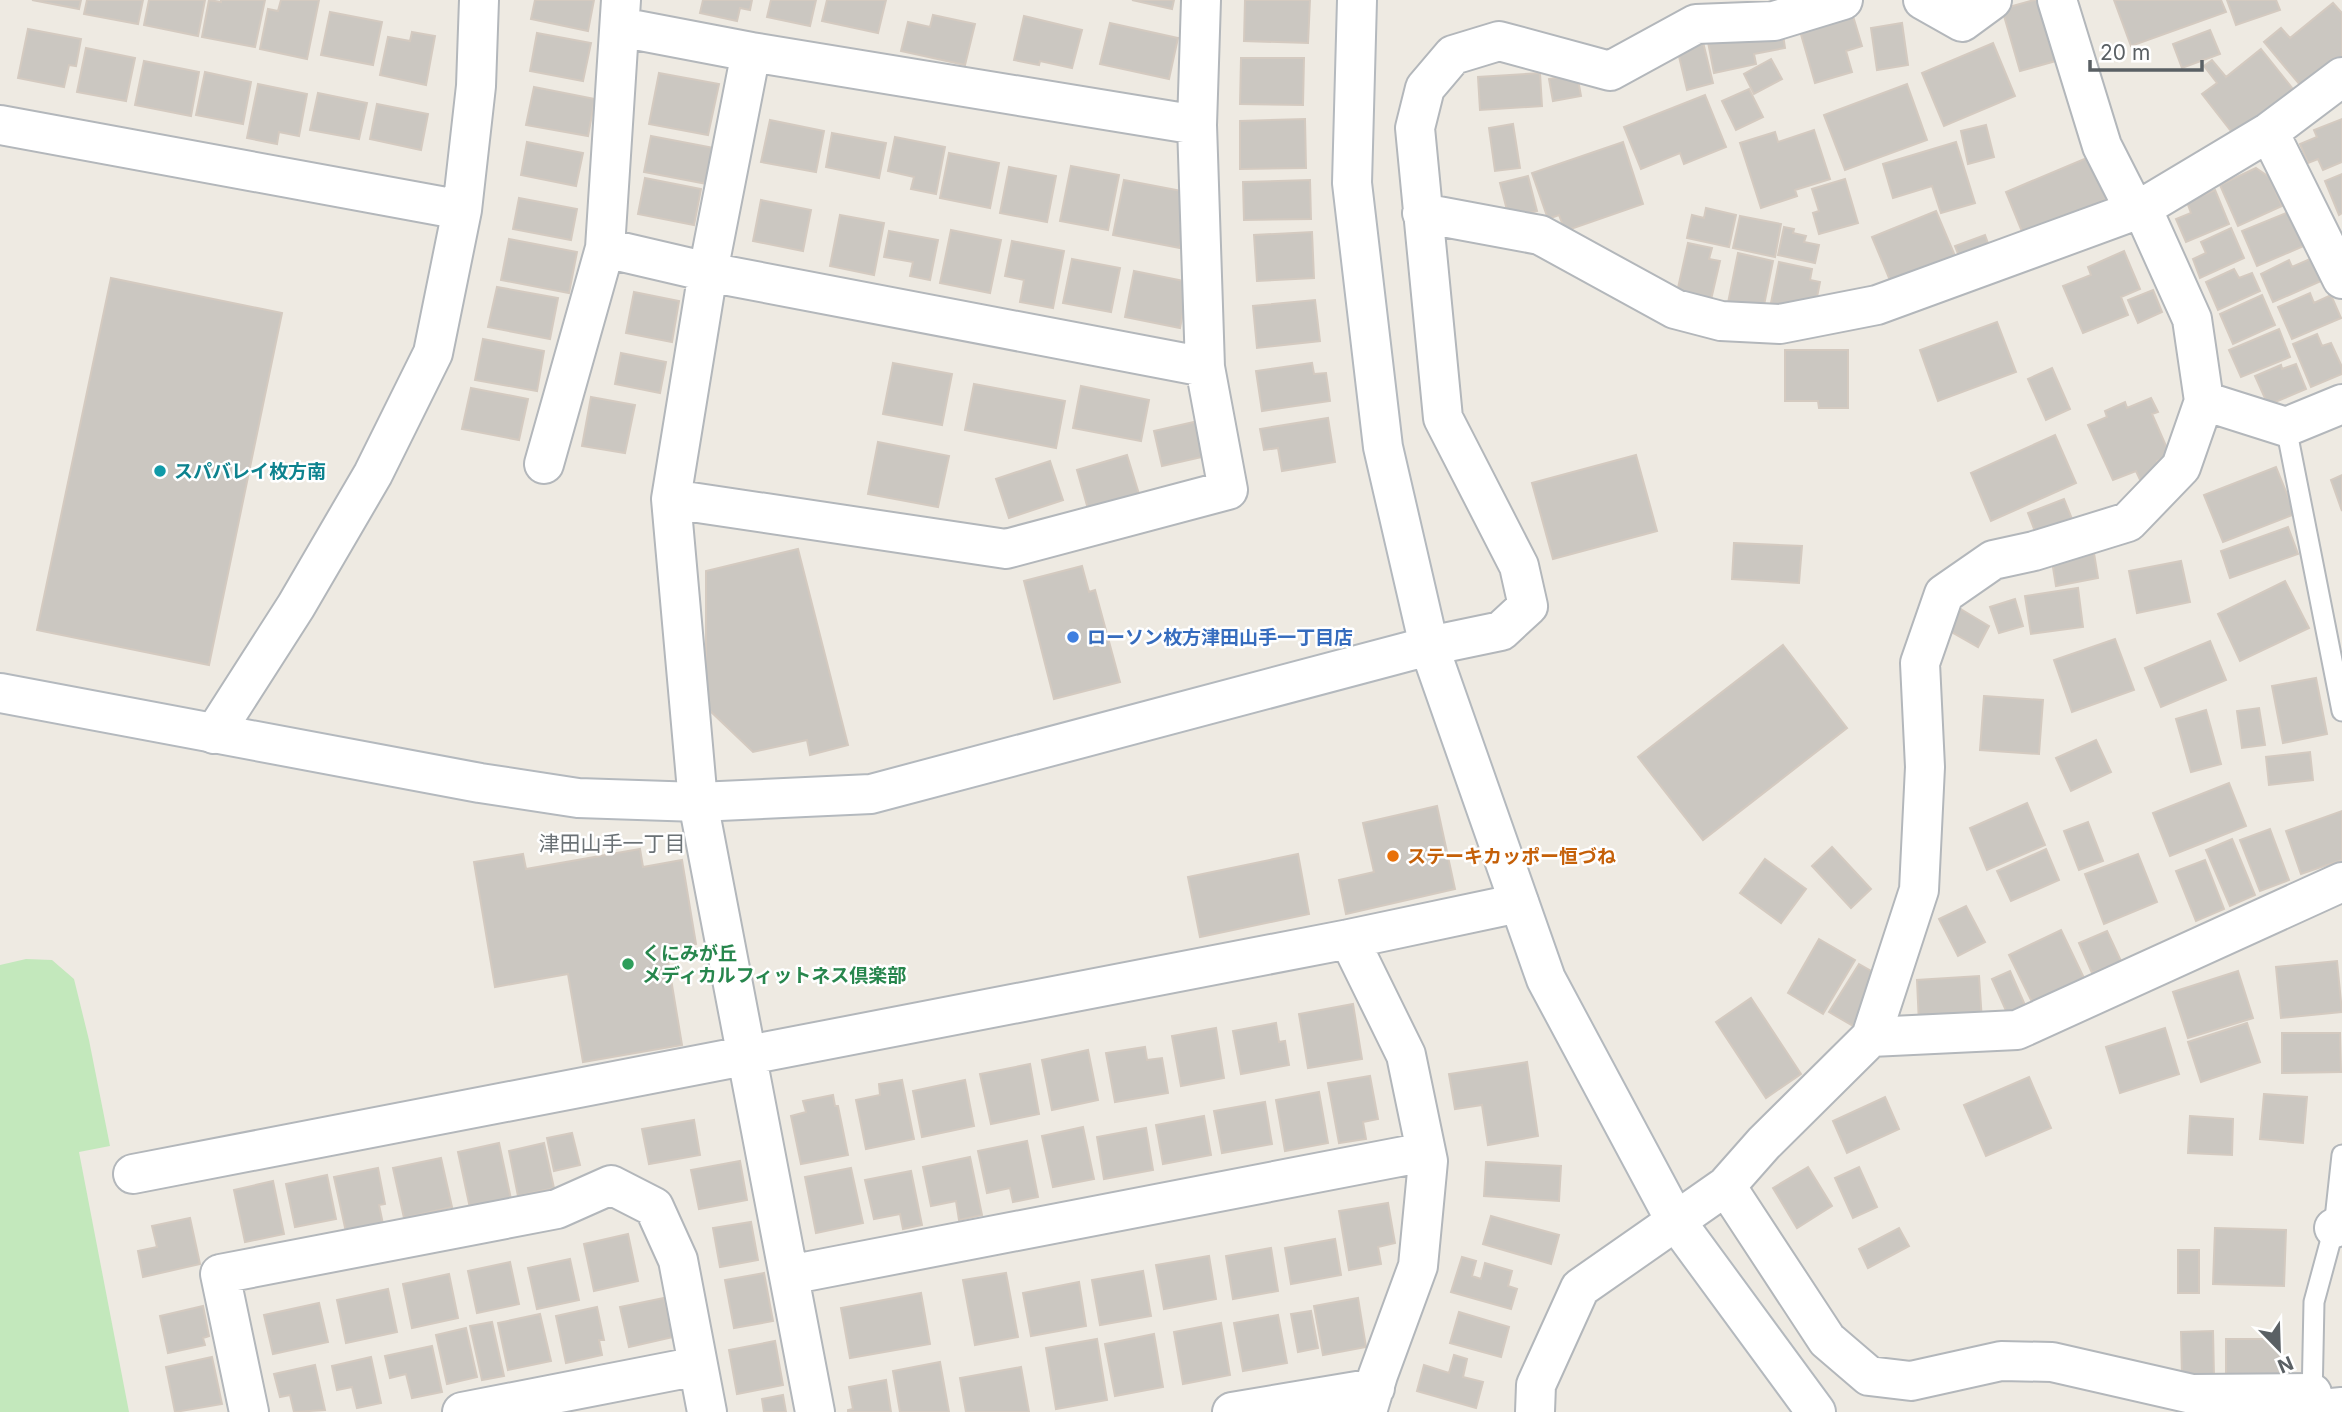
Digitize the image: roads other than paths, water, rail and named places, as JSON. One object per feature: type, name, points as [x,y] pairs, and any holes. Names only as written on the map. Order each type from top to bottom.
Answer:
[{"type":"street","points":[[214,734],[296,606],[373,474],[433,353],[462,210],[476,86],[479,0]]},
{"type":"street","points":[[671,499],[1006,549],[1228,490],[1205,367],[1197,125],[1201,0]]},
{"type":"street","points":[[1357,0],[1352,183],[1383,447],[1429,646],[1546,979],[1675,1220],[1816,1412]]},
{"type":"street","points":[[0,693],[480,783],[578,798],[698,802],[871,794],[1429,646],[1501,631],[1528,606],[1519,566],[1443,418],[1415,128],[1425,88],[1453,55],[1499,41],[1609,71],[1696,24],[1774,21],[1843,0]]},
{"type":"street","points":[[1923,0],[1962,22],[1992,0]]},
{"type":"street","points":[[1535,1412],[1536,1385],[1580,1288],[1726,1186],[1764,1143],[1871,1037],[1919,890],[1925,767],[1920,663],[1944,594],[1993,560],[2034,551],[2128,522],[2181,467],[2204,401],[2192,319],[2139,209],[2102,146],[2057,0]]},
{"type":"street","points":[[544,464],[605,248],[620,13],[751,52],[1197,125]]},
{"type":"street","points":[[751,52],[708,272],[671,499],[698,802],[816,1412]]},
{"type":"street","points":[[1422,213],[1540,235],[1675,309],[1721,321],[1780,324],[1877,305],[2139,209],[2269,132],[2342,77]]},
{"type":"street","points":[[0,125],[462,210]]},
{"type":"street","points":[[2269,132],[2342,279]]},
{"type":"street","points":[[605,248],[708,272],[1205,367]]},
{"type":"street","points":[[2204,401],[2287,427],[2342,404]]},
{"type":"street","points":[[1871,1037],[2017,1030],[2342,882]]},
{"type":"street","points":[[132,1174],[1349,939],[1519,902]]},
{"type":"street","points":[[1232,1412],[1371,1400],[1419,1266],[1428,1161],[1406,1055],[1349,939]]},
{"type":"street","points":[[789,1275],[1425,1152]]},
{"type":"street","points":[[249,1412],[220,1274],[557,1209],[611,1185],[654,1207],[678,1260],[707,1412]]},
{"type":"street","points":[[1726,1186],[1827,1340],[1869,1376],[1911,1381],[2001,1361],[2052,1362],[2192,1394],[2319,1405]]},
{"type":"street","points":[[462,1412],[698,1366]]},
{"type":"lane","points":[[2287,427],[2342,710]]},
{"type":"lane","points":[[2319,1405],[2314,1302],[2338,1226],[2342,1155]]},
{"type":"place","name":"スパバレイ枚方南","points":[[160,471]]},
{"type":"place","name":"ローソン枚方津田山手一丁目店","points":[[1073,637]]},
{"type":"place","name":"ステーキカッポー恒づね","points":[[1393,856]]},
{"type":"place","name":"くにみが丘 メディカルフィットネス倶楽部","points":[[628,964]]},
{"type":"district","name":"津田山手一丁目","points":[[612,844]]}]
